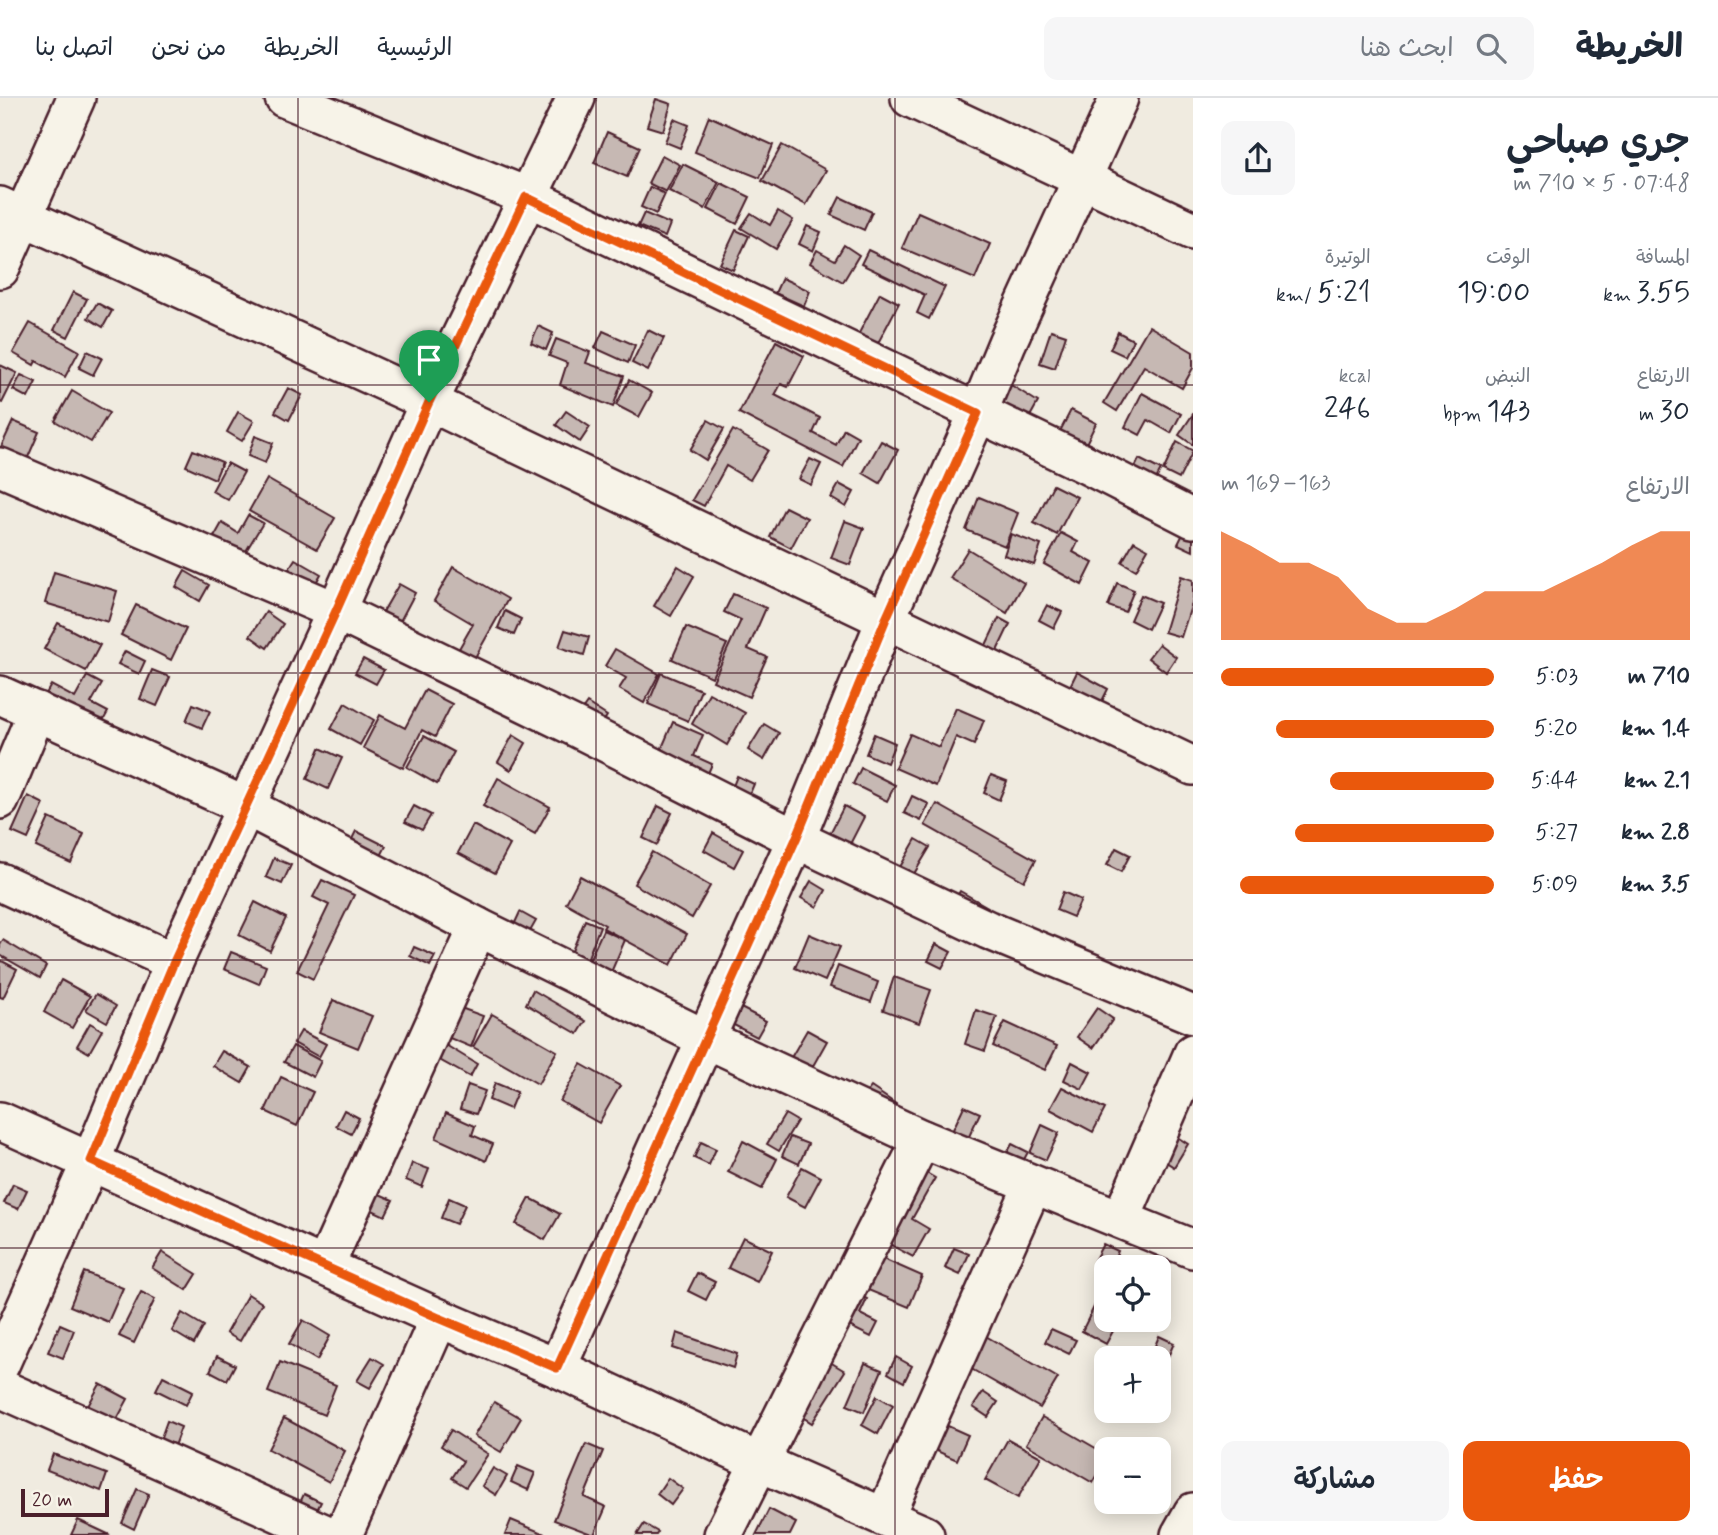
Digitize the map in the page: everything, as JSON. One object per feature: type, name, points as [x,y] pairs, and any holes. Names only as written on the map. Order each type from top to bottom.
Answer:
[{"type":"street","points":[[0,269],[12,211],[76,98]]},
{"type":"street","points":[[284,98],[526,197],[1193,519]]},
{"type":"street","points":[[0,1365],[91,1161],[174,962],[429,402],[576,98]]},
{"type":"street","points":[[910,98],[948,106],[1082,180],[1193,231]]},
{"type":"street","points":[[557,1368],[796,839],[885,621],[1007,343],[1119,98]]},
{"type":"street","points":[[12,211],[429,402],[1193,766]]},
{"type":"street","points":[[0,467],[336,611],[570,724],[796,839],[988,930],[1193,1014]]},
{"type":"street","points":[[0,695],[245,806],[478,927],[704,1038],[922,1139],[1193,1249]]},
{"type":"street","points":[[0,800],[37,710]]},
{"type":"street","points":[[0,882],[174,962]]},
{"type":"street","points":[[325,1266],[478,927]]},
{"type":"street","points":[[1121,1219],[1193,1053]]},
{"type":"street","points":[[0,1121],[925,1535]]},
{"type":"street","points":[[723,1535],[922,1139]]},
{"type":"street","points":[[885,1516],[1033,1185]]},
{"type":"street","points":[[343,1535],[439,1318]]},
{"type":"street","points":[[0,1388],[328,1535]]},
{"type":"street","points":[[1180,1535],[1193,1512]]},
{"type":"building","points":[[656,99],[671,104],[663,131],[647,126]]},
{"type":"building","points":[[709,116],[773,145],[760,178],[695,152]]},
{"type":"building","points":[[674,119],[689,125],[680,148],[665,142]]},
{"type":"building","points":[[607,132],[640,147],[627,177],[594,163]]},
{"type":"building","points":[[782,145],[826,170],[806,205],[762,181]]},
{"type":"building","points":[[662,155],[680,165],[666,192],[648,183]]},
{"type":"building","points":[[683,164],[719,182],[705,209],[669,191]]},
{"type":"building","points":[[721,183],[750,197],[737,224],[708,209]]},
{"type":"building","points":[[650,187],[665,194],[656,214],[641,207]]},
{"type":"building","points":[[840,197],[872,212],[864,230],[831,215]]},
{"type":"building","points":[[778,211],[793,220],[776,249],[741,228],[751,213],[770,225]]},
{"type":"building","points":[[918,212],[990,244],[975,279],[902,248]]},
{"type":"building","points":[[644,213],[670,224],[665,237],[638,226]]},
{"type":"building","points":[[807,226],[821,232],[813,251],[799,244]]},
{"type":"building","points":[[736,230],[749,236],[733,270],[720,264]]},
{"type":"building","points":[[844,245],[859,255],[843,282],[810,263],[817,250],[835,260]]},
{"type":"building","points":[[868,250],[945,287],[929,319],[917,313],[925,295],[861,264]]},
{"type":"building","points":[[782,278],[810,291],[804,306],[775,293]]},
{"type":"building","points":[[73,292],[87,299],[68,337],[54,330]]},
{"type":"building","points":[[880,293],[899,303],[877,345],[858,335]]},
{"type":"building","points":[[97,303],[112,311],[103,327],[88,318]]},
{"type":"building","points":[[30,323],[79,351],[65,377],[36,361],[34,365],[13,353]]},
{"type":"building","points":[[538,326],[553,333],[546,350],[531,343]]},
{"type":"building","points":[[1149,326],[1193,352],[1193,368],[1182,388],[1144,366],[1117,411],[1104,403]]},
{"type":"building","points":[[648,330],[664,338],[648,371],[632,363]]},
{"type":"building","points":[[1051,330],[1066,335],[1055,368],[1040,363]]},
{"type":"building","points":[[603,331],[635,345],[628,363],[595,348]]},
{"type":"building","points":[[1118,332],[1133,340],[1125,356],[1110,349]]},
{"type":"building","points":[[556,339],[590,352],[586,363],[624,376],[613,407],[560,385],[567,363],[549,356]]},
{"type":"building","points":[[776,341],[804,356],[788,387],[781,384],[775,395],[820,418],[813,433],[836,445],[844,429],[858,437],[843,467],[739,413]]},
{"type":"building","points":[[87,351],[102,358],[93,375],[79,368]]},
{"type":"building","points":[[0,365],[17,373],[2,403],[0,402]]},
{"type":"building","points":[[21,375],[36,382],[28,398],[13,390]]},
{"type":"building","points":[[629,380],[652,393],[639,417],[616,405]]},
{"type":"building","points":[[1011,385],[1038,402],[1022,431],[994,416]]},
{"type":"building","points":[[288,388],[302,395],[289,420],[275,412]]},
{"type":"building","points":[[72,391],[109,413],[91,442],[55,421]]},
{"type":"building","points":[[1142,393],[1181,414],[1171,433],[1148,420],[1140,435],[1125,427]]},
{"type":"building","points":[[1071,410],[1096,423],[1082,452],[1056,439]]},
{"type":"building","points":[[566,411],[590,427],[580,442],[556,425]]},
{"type":"building","points":[[238,412],[254,421],[242,441],[227,432]]},
{"type":"building","points":[[1193,414],[1193,445],[1179,435]]},
{"type":"building","points":[[708,420],[724,429],[706,460],[690,450]]},
{"type":"building","points":[[13,421],[39,432],[26,462],[0,449]]},
{"type":"building","points":[[733,430],[768,450],[750,480],[726,466],[704,506],[692,500]]},
{"type":"building","points":[[255,436],[273,443],[265,463],[248,456]]},
{"type":"building","points":[[881,441],[898,450],[880,483],[863,473]]},
{"type":"building","points":[[1177,442],[1193,451],[1179,479],[1163,471]]},
{"type":"building","points":[[193,450],[222,462],[215,479],[186,466]]},
{"type":"building","points":[[810,459],[821,464],[811,485],[799,479]]},
{"type":"building","points":[[1139,459],[1161,470],[1153,485],[1132,474]]},
{"type":"building","points":[[227,463],[244,472],[228,500],[212,491]]},
{"type":"building","points":[[267,479],[335,518],[317,549],[249,511]]},
{"type":"building","points":[[839,484],[854,492],[846,507],[831,498]]},
{"type":"building","points":[[1053,485],[1077,497],[1057,535],[1034,523]]},
{"type":"building","points":[[979,497],[1018,513],[1005,546],[966,530]]},
{"type":"building","points":[[785,507],[807,518],[791,548],[770,537]]},
{"type":"building","points":[[248,515],[263,523],[243,556],[213,539],[222,523],[238,533]]},
{"type":"building","points":[[845,521],[864,528],[850,565],[831,558]]},
{"type":"building","points":[[1184,532],[1193,536],[1193,551],[1178,544]]},
{"type":"building","points":[[1061,533],[1078,542],[1073,552],[1093,563],[1082,585],[1044,564]]},
{"type":"building","points":[[1011,534],[1041,545],[1034,565],[1004,555]]},
{"type":"building","points":[[1134,541],[1148,549],[1136,570],[1122,562]]},
{"type":"building","points":[[968,549],[1024,583],[1007,613],[950,578]]},
{"type":"building","points":[[295,559],[321,574],[311,591],[285,575]]},
{"type":"building","points":[[678,566],[694,576],[671,616],[654,606]]},
{"type":"building","points":[[453,567],[508,599],[469,668],[453,659],[473,624],[434,601]]},
{"type":"building","points":[[185,571],[209,585],[200,601],[176,587]]},
{"type":"building","points":[[54,572],[117,591],[108,622],[45,603]]},
{"type":"building","points":[[1181,576],[1193,580],[1193,600],[1181,637],[1164,632]]},
{"type":"building","points":[[1117,583],[1134,590],[1125,612],[1108,606]]},
{"type":"building","points":[[399,584],[415,593],[397,627],[380,617]]},
{"type":"building","points":[[733,594],[766,608],[748,649],[767,657],[749,697],[713,681],[741,620],[724,612]]},
{"type":"building","points":[[1141,595],[1160,603],[1148,629],[1130,620]]},
{"type":"building","points":[[136,605],[186,629],[171,660],[121,635]]},
{"type":"building","points":[[1047,605],[1062,612],[1054,628],[1039,620]]},
{"type":"building","points":[[505,611],[521,619],[514,635],[498,628]]},
{"type":"building","points":[[266,612],[283,624],[267,648],[250,636]]},
{"type":"building","points":[[999,618],[1010,624],[996,653],[985,647]]},
{"type":"building","points":[[58,623],[100,645],[86,671],[44,649]]},
{"type":"building","points":[[686,627],[727,644],[712,677],[672,659]]},
{"type":"building","points":[[565,630],[589,637],[584,655],[559,647]]},
{"type":"building","points":[[1159,644],[1176,657],[1166,672],[1148,658]]},
{"type":"building","points":[[615,649],[659,674],[644,703],[619,689],[626,678],[605,666]]},
{"type":"building","points":[[125,651],[145,661],[139,674],[118,664]]},
{"type":"building","points":[[363,659],[384,670],[376,684],[355,673]]},
{"type":"building","points":[[152,670],[170,677],[157,706],[140,699]]},
{"type":"building","points":[[1077,672],[1108,689],[1100,705],[1069,688]]},
{"type":"building","points":[[661,673],[701,690],[688,721],[648,704]]},
{"type":"building","points":[[87,676],[102,684],[91,703],[108,712],[98,730],[43,699],[51,685],[75,698]]},
{"type":"building","points":[[425,690],[452,704],[435,737],[422,730],[403,768],[363,748],[380,715],[405,728]]},
{"type":"building","points":[[709,693],[745,713],[727,745],[692,724]]},
{"type":"building","points":[[345,703],[374,720],[360,745],[331,729]]},
{"type":"building","points":[[587,703],[607,716],[598,730],[578,716]]},
{"type":"building","points":[[193,704],[210,711],[202,728],[186,721]]},
{"type":"building","points":[[956,708],[984,720],[974,745],[956,737],[936,786],[895,768],[910,734],[939,747]]},
{"type":"building","points":[[673,722],[703,735],[694,756],[712,764],[706,778],[658,757]]},
{"type":"building","points":[[764,724],[779,733],[764,760],[748,750]]},
{"type":"building","points":[[874,734],[895,743],[887,763],[866,754]]},
{"type":"building","points":[[513,735],[526,743],[511,770],[498,762]]},
{"type":"building","points":[[424,736],[454,752],[437,784],[407,767]]},
{"type":"building","points":[[320,748],[342,758],[328,789],[307,779]]},
{"type":"building","points":[[861,768],[895,785],[887,801],[853,784]]},
{"type":"building","points":[[991,775],[1007,781],[999,800],[984,793]]},
{"type":"building","points":[[737,776],[754,784],[746,803],[729,796]]},
{"type":"building","points":[[498,778],[550,807],[535,834],[483,806]]},
{"type":"building","points":[[28,796],[44,804],[28,839],[12,832]]},
{"type":"building","points":[[912,796],[929,804],[921,821],[904,813]]},
{"type":"building","points":[[937,804],[1036,860],[1024,881],[925,825]]},
{"type":"building","points":[[414,806],[431,815],[422,830],[405,822]]},
{"type":"building","points":[[658,806],[672,813],[657,845],[643,838]]},
{"type":"building","points":[[844,806],[864,817],[847,850],[827,839]]},
{"type":"building","points":[[49,818],[84,834],[71,863],[36,847]]},
{"type":"building","points":[[473,825],[510,845],[495,873],[458,853]]},
{"type":"building","points":[[356,831],[386,846],[379,860],[349,845]]},
{"type":"building","points":[[713,833],[743,850],[734,867],[704,850]]},
{"type":"building","points":[[916,839],[930,847],[909,882],[896,874]]},
{"type":"building","points":[[1116,848],[1130,855],[1121,872],[1107,865]]},
{"type":"building","points":[[652,852],[710,886],[692,918],[634,884]]},
{"type":"building","points":[[274,858],[291,865],[282,884],[266,877]]},
{"type":"building","points":[[580,876],[687,934],[671,965],[603,928],[605,925],[566,903]]},
{"type":"building","points":[[322,880],[354,895],[313,979],[297,971],[329,905],[313,897]]},
{"type":"building","points":[[811,881],[826,890],[817,907],[801,898]]},
{"type":"building","points":[[960,891],[988,907],[979,921],[952,905]]},
{"type":"building","points":[[1063,892],[1081,900],[1073,917],[1056,910]]},
{"type":"building","points":[[255,902],[286,918],[270,951],[239,935]]},
{"type":"building","points":[[520,912],[536,921],[528,935],[513,927]]},
{"type":"building","points":[[585,920],[600,926],[585,965],[569,958]]},
{"type":"building","points":[[603,930],[625,940],[609,977],[586,967]]},
{"type":"building","points":[[809,934],[840,947],[825,981],[795,968]]},
{"type":"building","points":[[3,940],[46,966],[40,978],[0,955]]},
{"type":"building","points":[[936,944],[951,952],[942,968],[928,961]]},
{"type":"building","points":[[414,947],[435,956],[430,966],[410,956]]},
{"type":"building","points":[[231,952],[266,966],[259,984],[224,969]]},
{"type":"building","points":[[0,960],[17,969],[3,998],[0,997]]},
{"type":"building","points":[[838,966],[878,982],[871,1002],[830,987]]},
{"type":"building","points":[[894,977],[931,990],[919,1023],[883,1010]]},
{"type":"building","points":[[61,980],[90,996],[72,1028],[44,1012]]},
{"type":"building","points":[[533,990],[586,1021],[578,1034],[526,1004]]},
{"type":"building","points":[[96,994],[116,1006],[107,1022],[86,1010]]},
{"type":"building","points":[[333,1000],[372,1016],[358,1048],[319,1032]]},
{"type":"building","points":[[735,1005],[766,1021],[757,1037],[726,1021]]},
{"type":"building","points":[[458,1007],[483,1016],[471,1047],[447,1037]]},
{"type":"building","points":[[1097,1008],[1113,1019],[1093,1048],[1077,1037]]},
{"type":"building","points":[[976,1010],[997,1017],[985,1051],[965,1044]]},
{"type":"building","points":[[492,1014],[557,1051],[538,1084],[473,1047]]},
{"type":"building","points":[[1005,1022],[1057,1046],[1045,1070],[993,1046]]},
{"type":"building","points":[[90,1023],[102,1030],[89,1053],[77,1046]]},
{"type":"building","points":[[807,1030],[827,1041],[805,1080],[785,1068]]},
{"type":"building","points":[[301,1031],[326,1044],[319,1057],[294,1043]]},
{"type":"building","points":[[444,1044],[477,1064],[470,1077],[436,1058]]},
{"type":"building","points":[[293,1046],[321,1061],[313,1077],[284,1062]]},
{"type":"building","points":[[222,1051],[251,1067],[242,1083],[213,1066]]},
{"type":"building","points":[[1072,1062],[1091,1072],[1082,1089],[1064,1080]]},
{"type":"building","points":[[581,1064],[620,1086],[599,1123],[560,1101]]},
{"type":"building","points":[[281,1077],[313,1092],[297,1126],[265,1111]]},
{"type":"building","points":[[495,1083],[517,1092],[510,1109],[489,1100]]},
{"type":"building","points":[[468,1085],[485,1091],[476,1114],[460,1109]]},
{"type":"building","points":[[871,1087],[896,1104],[888,1117],[862,1099]]},
{"type":"building","points":[[1062,1087],[1105,1109],[1093,1132],[1050,1109]]},
{"type":"building","points":[[964,1106],[980,1113],[965,1145],[949,1138]]},
{"type":"building","points":[[344,1110],[359,1118],[351,1134],[336,1126]]},
{"type":"building","points":[[446,1113],[475,1126],[472,1135],[493,1144],[486,1161],[436,1138]]},
{"type":"building","points":[[785,1114],[797,1121],[779,1151],[767,1144]]},
{"type":"building","points":[[1042,1125],[1059,1133],[1046,1160],[1030,1153]]},
{"type":"building","points":[[1171,1133],[1188,1144],[1174,1167],[1157,1156]]},
{"type":"building","points":[[790,1137],[808,1144],[799,1164],[782,1156]]},
{"type":"building","points":[[743,1141],[777,1159],[762,1189],[728,1172]]},
{"type":"building","points":[[701,1142],[716,1149],[709,1165],[694,1158]]},
{"type":"building","points":[[1012,1144],[1028,1152],[1020,1167],[1004,1159]]},
{"type":"building","points":[[412,1163],[429,1169],[422,1187],[406,1180]]},
{"type":"building","points":[[802,1167],[821,1177],[805,1207],[786,1197]]},
{"type":"building","points":[[918,1168],[935,1178],[912,1219],[929,1229],[913,1257],[878,1238]]},
{"type":"building","points":[[13,1184],[27,1190],[18,1209],[4,1203]]},
{"type":"building","points":[[377,1193],[393,1200],[385,1216],[370,1209]]},
{"type":"building","points":[[449,1198],[465,1205],[456,1224],[441,1218]]},
{"type":"building","points":[[530,1198],[560,1214],[545,1240],[516,1224]]},
{"type":"building","points":[[743,1237],[772,1251],[757,1282],[728,1268]]},
{"type":"building","points":[[1103,1244],[1118,1251],[1116,1255],[1097,1255]]},
{"type":"building","points":[[954,1248],[969,1254],[960,1275],[945,1268]]},
{"type":"building","points":[[162,1252],[197,1274],[187,1290],[152,1268]]},
{"type":"building","points":[[881,1258],[922,1276],[909,1307],[868,1290]]},
{"type":"building","points":[[84,1272],[123,1288],[108,1322],[70,1306]]},
{"type":"building","points":[[697,1273],[715,1282],[706,1300],[688,1291]]},
{"type":"building","points":[[850,1291],[867,1299],[860,1314],[878,1323],[871,1337],[837,1320]]},
{"type":"building","points":[[141,1292],[155,1299],[134,1343],[119,1336]]},
{"type":"building","points":[[248,1294],[262,1303],[240,1341],[226,1333]]},
{"type":"building","points":[[1094,1307],[1094,1332],[1112,1332],[1106,1344],[1082,1331]]},
{"type":"building","points":[[182,1313],[204,1326],[194,1344],[172,1331]]},
{"type":"building","points":[[303,1320],[330,1336],[317,1360],[289,1344]]},
{"type":"building","points":[[60,1324],[74,1330],[63,1358],[48,1352]]},
{"type":"building","points":[[1051,1329],[1076,1340],[1069,1354],[1045,1342]]},
{"type":"building","points":[[677,1333],[737,1354],[733,1368],[673,1348]]},
{"type":"building","points":[[984,1335],[1058,1378],[1040,1408],[966,1366]]},
{"type":"building","points":[[1159,1336],[1174,1343],[1171,1350],[1171,1346],[1155,1346]]},
{"type":"building","points":[[217,1356],[235,1365],[227,1380],[210,1371]]},
{"type":"building","points":[[820,1356],[845,1371],[812,1423],[787,1407]]},
{"type":"building","points":[[372,1357],[384,1364],[370,1388],[357,1381]]},
{"type":"building","points":[[896,1357],[912,1366],[904,1382],[888,1373]]},
{"type":"building","points":[[280,1362],[336,1385],[324,1415],[268,1392]]},
{"type":"building","points":[[865,1363],[882,1370],[864,1412],[847,1405]]},
{"type":"building","points":[[163,1376],[193,1391],[186,1405],[156,1390]]},
{"type":"building","points":[[100,1384],[128,1399],[110,1432],[82,1417]]},
{"type":"building","points":[[983,1392],[998,1402],[988,1417],[973,1407]]},
{"type":"building","points":[[877,1396],[893,1405],[878,1434],[862,1425]]},
{"type":"building","points":[[494,1402],[521,1418],[501,1452],[474,1436]]},
{"type":"building","points":[[1042,1417],[1094,1447],[1094,1481],[1093,1483],[1026,1444]]},
{"type":"building","points":[[284,1418],[345,1451],[329,1482],[268,1449]]},
{"type":"building","points":[[167,1421],[181,1427],[171,1454],[157,1449]]},
{"type":"building","points":[[941,1423],[968,1435],[957,1460],[930,1448]]},
{"type":"building","points":[[451,1430],[488,1454],[466,1487],[452,1478],[463,1461],[441,1446]]},
{"type":"building","points":[[1008,1439],[1041,1457],[1018,1498],[985,1480]]},
{"type":"building","points":[[586,1444],[603,1451],[584,1497],[606,1507],[594,1535],[554,1520]]},
{"type":"building","points":[[53,1454],[107,1474],[101,1491],[47,1470]]},
{"type":"building","points":[[518,1466],[535,1473],[528,1490],[511,1482]]},
{"type":"building","points":[[493,1468],[507,1476],[496,1495],[482,1486]]},
{"type":"building","points":[[668,1478],[683,1489],[671,1505],[657,1494]]},
{"type":"building","points":[[137,1489],[149,1494],[134,1529],[122,1523]]},
{"type":"building","points":[[304,1494],[321,1502],[313,1518],[296,1511]]},
{"type":"building","points":[[769,1509],[796,1523],[790,1535],[756,1535]]},
{"type":"building","points":[[78,1520],[110,1535],[71,1535]]},
{"type":"building","points":[[511,1520],[545,1534],[505,1535]]},
{"type":"building","points":[[644,1524],[658,1532],[656,1535],[637,1535]]},
{"type":"route","points":[[526,197],[978,413],[885,621],[796,839],[557,1368],[439,1318],[91,1161],[174,962],[429,402],[526,197]]}]
